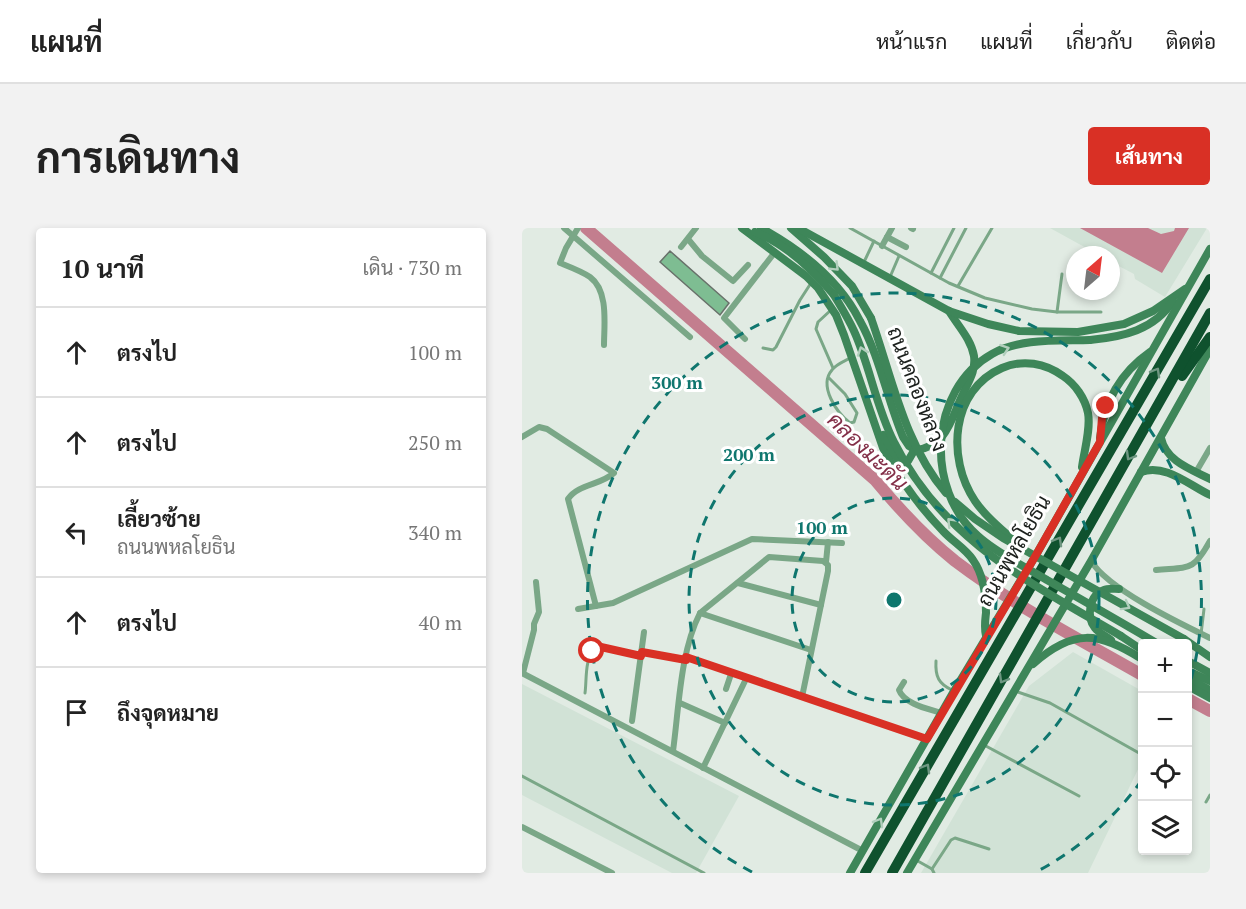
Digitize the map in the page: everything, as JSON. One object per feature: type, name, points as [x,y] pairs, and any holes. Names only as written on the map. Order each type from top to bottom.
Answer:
[{"type":"highway","name":"ถนนพหลโยธิน","points":[[865,873],[1210,279]]},
{"type":"highway","points":[[892,873],[1210,313]]},
{"type":"highway","points":[[1170,385],[1180,379],[1210,337]]},
{"type":"main road","points":[[743,228],[812,282],[832,309],[844,335],[891,464],[913,497],[946,534],[972,558],[981,576],[986,613],[984,628],[986,636]]},
{"type":"main road","name":"ถนนคลองหลวง","points":[[743,228],[759,233],[780,246],[811,270],[834,295],[854,331],[893,440],[915,479],[936,506],[965,536],[1008,568],[1119,640]]},
{"type":"main road","points":[[761,228],[789,243],[809,259],[844,294],[861,321],[903,437],[909,446],[915,449],[926,448],[943,437],[972,377],[974,367],[970,345],[949,311]]},
{"type":"main road","name":"ถนนคลองหลวง","points":[[791,228],[852,286],[871,318],[901,409],[929,471],[944,491],[960,507],[988,528],[1184,639]]},
{"type":"main road","points":[[799,228],[813,231],[864,264],[949,311],[988,324],[1019,330],[1078,332],[1124,324],[1153,311],[1188,287],[1210,249]]},
{"type":"main road","name":"ถนนพหลโยธิน","points":[[850,873],[1100,442],[1104,410],[1121,379],[1133,365],[1153,350],[1188,287]]},
{"type":"main road","points":[[1149,639],[977,536],[959,515],[950,496],[944,475],[941,450],[944,420],[959,384],[972,368],[993,353],[1028,343],[1111,338],[1135,332],[1160,316],[1176,296]]},
{"type":"main road","points":[[907,873],[1091,561],[1210,349]]},
{"type":"main road","points":[[1020,547],[975,502],[961,472],[957,436],[961,415],[969,396],[987,376],[1008,365],[1026,363],[1040,365],[1055,370],[1068,379],[1081,394],[1088,412],[1081,474]]},
{"type":"main road","points":[[873,417],[898,460],[909,461],[915,449]]},
{"type":"main road","points":[[1161,438],[1163,449],[1172,459],[1203,475],[1197,488]]},
{"type":"main road","points":[[1141,472],[1161,469],[1210,495]]},
{"type":"main road","points":[[1119,589],[1108,588],[1100,592],[1091,604],[1089,612],[1097,630],[1138,647]]},
{"type":"main road","points":[[1026,670],[1049,650],[1073,639],[1119,640],[1138,655]]},
{"type":"main road","points":[[1192,643],[1210,651]]},
{"type":"main road","name":"ถนนคลองหลวง","points":[[1192,645],[1210,657]]},
{"type":"main road","points":[[1192,662],[1210,673]]},
{"type":"main road","points":[[1192,672],[1210,681]]},
{"type":"main road","points":[[1192,680],[1210,690]]},
{"type":"main road","points":[[1192,688],[1210,698]]},
{"type":"street","points":[[564,228],[575,232],[690,336]]},
{"type":"street","points":[[681,247],[696,228]]},
{"type":"street","points":[[882,246],[891,228]]},
{"type":"street","points":[[575,232],[560,263],[591,278],[597,284],[602,295],[604,345]]},
{"type":"street","points":[[887,237],[906,247]]},
{"type":"street","points":[[688,239],[702,256],[733,281],[748,265]]},
{"type":"street","points":[[745,339],[724,318],[775,252]]},
{"type":"street","points":[[522,437],[539,427],[547,429],[614,473],[599,483],[573,492],[568,499],[596,606]]},
{"type":"street","points":[[1203,475],[1210,448]]},
{"type":"street","points":[[578,609],[613,603],[752,539],[842,543]]},
{"type":"street","points":[[1156,570],[1191,567],[1203,555],[1210,541]]},
{"type":"street","points":[[802,697],[828,571],[826,562],[828,542]]},
{"type":"street","points":[[673,751],[686,659],[700,613],[769,557],[826,562]]},
{"type":"street","points":[[1091,561],[1100,573],[1119,589],[1210,638]]},
{"type":"street","points":[[536,582],[539,612],[523,673],[863,852]]},
{"type":"street","points":[[738,583],[821,605]]},
{"type":"street","points":[[700,613],[811,650]]},
{"type":"street","points":[[632,721],[644,632]]},
{"type":"street","points":[[641,654],[686,659],[927,739]]},
{"type":"street","points":[[726,689],[731,674]]},
{"type":"street","points":[[703,768],[746,679]]},
{"type":"street","points":[[904,682],[899,692],[901,695],[911,702],[941,713]]},
{"type":"street","points":[[680,703],[725,723]]},
{"type":"street","points":[[522,827],[612,873]]},
{"type":"lane","points":[[850,228],[940,278],[985,298],[1032,309],[1057,312],[1101,312]]},
{"type":"lane","points":[[931,273],[954,228]]},
{"type":"lane","points":[[940,278],[966,228]]},
{"type":"lane","points":[[958,287],[992,228]]},
{"type":"lane","points":[[864,264],[874,242]]},
{"type":"lane","points":[[890,279],[899,256]]},
{"type":"lane","points":[[1057,312],[1062,274]]},
{"type":"lane","points":[[763,348],[773,350],[776,347],[812,282]]},
{"type":"lane","points":[[832,309],[818,322],[816,329],[833,368]]},
{"type":"lane","points":[[828,377],[845,394],[856,413],[854,422],[847,421],[830,398],[827,389],[828,377],[833,368],[852,357]]},
{"type":"lane","points":[[1201,634],[1204,609]]},
{"type":"lane","points":[[585,693],[588,662],[592,651],[596,648],[641,654]]},
{"type":"lane","points":[[936,662],[937,676],[941,685],[954,691]]},
{"type":"lane","points":[[1014,691],[1050,703],[1138,752]]},
{"type":"lane","points":[[982,744],[1079,796]]},
{"type":"lane","points":[[522,776],[704,873]]},
{"type":"lane","points":[[1206,802],[1210,795]]},
{"type":"lane","points":[[915,860],[933,871],[951,840],[955,838],[989,849]]},
{"type":"shaded area","points":[[1050,228],[1207,228],[1165,297],[1135,279],[1134,274],[1120,267],[1120,246],[1083,246]]},
{"type":"shaded area","points":[[1080,228],[1148,228],[1161,234],[1174,231],[1175,228],[1189,228],[1162,273],[1120,250],[1120,246],[1113,246]]},
{"type":"shaded area","points":[[1073,652],[1138,689],[1138,769],[1088,873],[921,873],[1029,686]]},
{"type":"shaded area","points":[[522,684],[739,796],[696,873],[672,873],[522,795]]},
{"type":"building","points":[[670,251],[729,303],[720,315],[660,262]]},
{"type":"waterway","name":"คลองมะดัน","points":[[586,228],[875,480],[893,502],[955,561],[1023,607],[1138,673]]},
{"type":"waterway","name":"คลองมะดัน","points":[[1192,701],[1210,711]]},
{"type":"route","points":[[592,651],[601,647],[641,656],[642,652],[686,660],[686,657],[927,739],[1100,442],[1102,418],[1106,406]]}]
